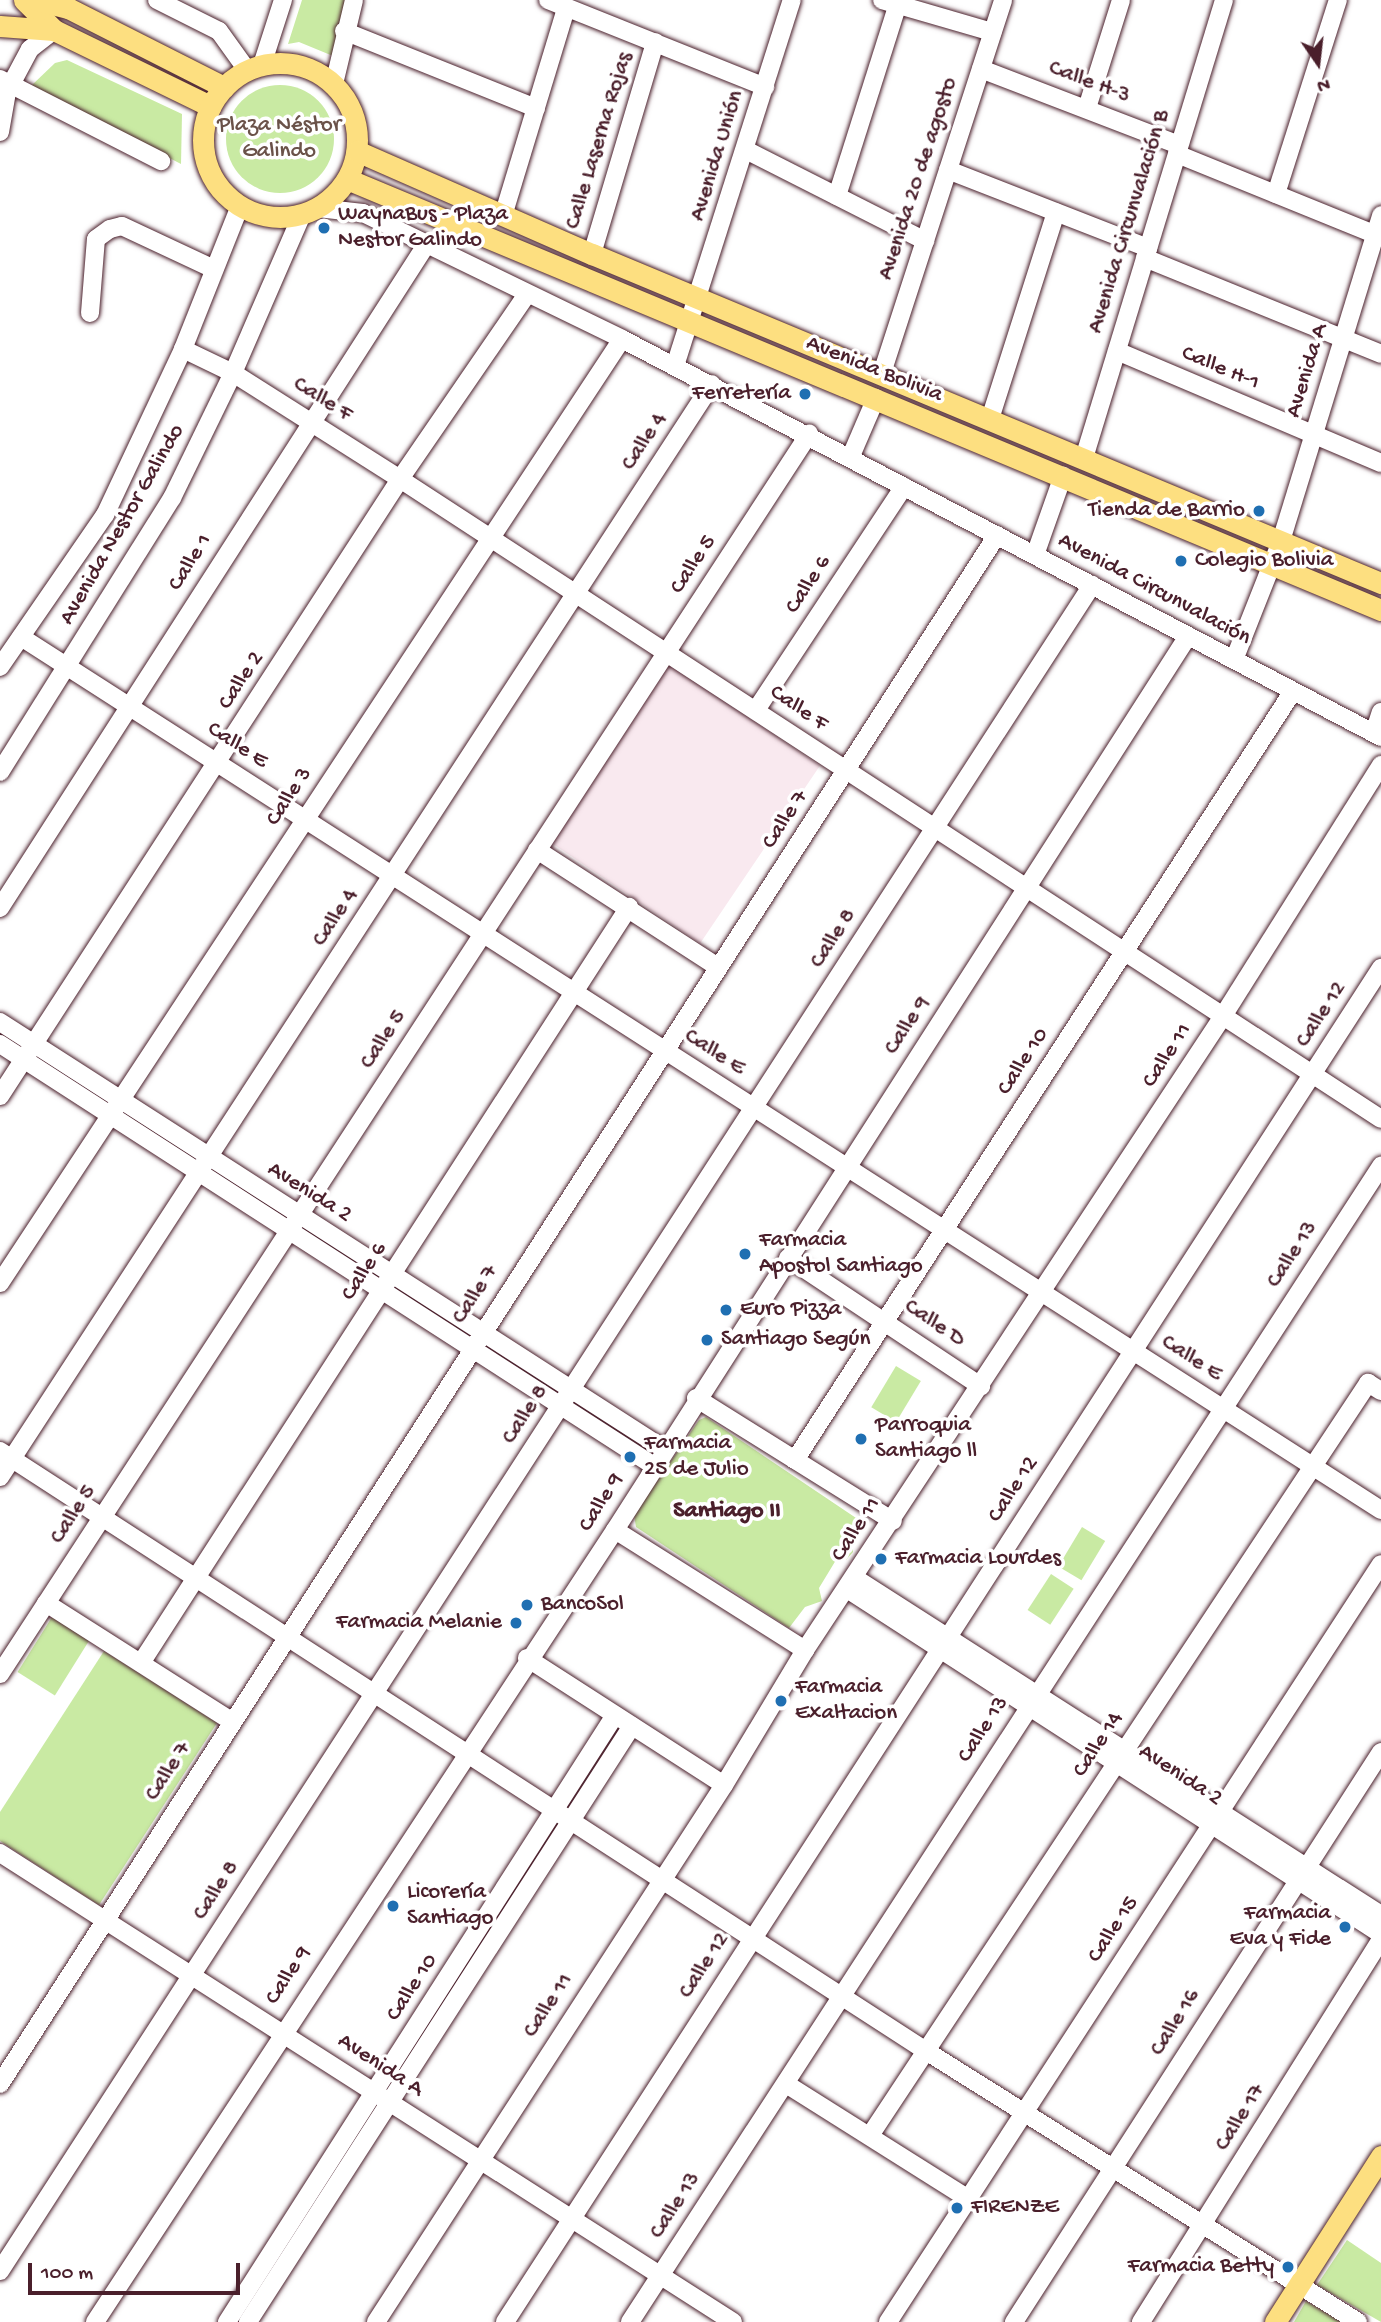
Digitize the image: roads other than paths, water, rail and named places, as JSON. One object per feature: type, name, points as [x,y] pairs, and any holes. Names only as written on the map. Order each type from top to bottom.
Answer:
[{"type":"main road","points":[[24,0],[54,30],[210,106]]},
{"type":"main road","points":[[36,0],[68,8],[224,87]]},
{"type":"main road","points":[[0,26],[54,30]]},
{"type":"main road","points":[[294,64],[334,84],[354,115],[357,151],[347,179],[310,211],[266,216],[240,206],[222,192],[203,150],[210,106],[224,87],[254,67],[294,64]]},
{"type":"main road","name":"Avenida Bolivia","points":[[357,151],[592,254],[701,297],[1381,583]]},
{"type":"main road","name":"Avenida Bolivia","points":[[347,179],[691,326],[876,398],[1381,610]]},
{"type":"main road","points":[[1275,2322],[1379,2164]]},
{"type":"street","points":[[157,0],[219,31],[254,67],[284,0]]},
{"type":"street","points":[[334,84],[344,31],[354,0]]},
{"type":"street","points":[[548,0],[573,6],[655,43],[765,87]]},
{"type":"street","name":"Avenida Unión","points":[[676,366],[701,297],[792,0]]},
{"type":"street","name":"Avenida 20 de agosto","points":[[882,373],[1003,0]]},
{"type":"street","points":[[1087,108],[1121,0]]},
{"type":"street","name":"Avenida Circunvalación B","points":[[1084,458],[1224,0]]},
{"type":"street","points":[[1276,194],[1338,0]]},
{"type":"street","points":[[837,196],[893,2],[992,32]]},
{"type":"street","points":[[503,216],[573,6]]},
{"type":"street","points":[[0,132],[5,82],[30,49],[54,30]]},
{"type":"street","points":[[344,31],[537,108]]},
{"type":"street","name":"Calle Laserna Rojas","points":[[592,254],[655,43]]},
{"type":"street","name":"Calle H-3","points":[[981,68],[1087,108],[1276,194],[1378,235]]},
{"type":"street","points":[[5,82],[161,161]]},
{"type":"street","points":[[746,150],[925,241]]},
{"type":"street","points":[[948,170],[1056,212],[1381,354]]},
{"type":"street","name":"Avenida Nestor Galindo","points":[[0,667],[105,515],[183,349],[240,206]]},
{"type":"street","name":"Avenida Nestor Galindo","points":[[0,772],[69,667],[172,498],[310,211]]},
{"type":"street","name":"Avenida Circunvalación","points":[[310,211],[363,213],[622,338],[851,456],[1377,735]]},
{"type":"street","points":[[990,419],[1056,212]]},
{"type":"street","name":"Avenida A","points":[[1234,660],[1281,541],[1378,235],[1381,215]]},
{"type":"street","points":[[90,313],[96,239],[110,229],[122,226],[214,269]]},
{"type":"street","name":"Calle 1","points":[[0,908],[426,245]]},
{"type":"street","name":"Calle 2","points":[[0,1096],[218,764],[400,479],[527,294]]},
{"type":"street","name":"Calle 3","points":[[0,1283],[113,1106],[622,338]]},
{"type":"street","name":"Calle F","points":[[183,349],[233,373],[489,536],[1381,1119]]},
{"type":"street","name":"Calle H-1","points":[[1117,351],[1381,463]]},
{"type":"street","name":"Calle 4","points":[[0,1477],[6,1455],[204,1165],[712,384]]},
{"type":"street","points":[[851,456],[876,398]]},
{"type":"street","name":"Calle 5","points":[[0,1674],[809,434]]},
{"type":"street","points":[[1035,555],[1063,476]]},
{"type":"street","name":"Calle 6","points":[[756,710],[904,486]]},
{"type":"street","name":"Calle 7","points":[[0,2084],[231,1721],[288,1639],[476,1339],[848,772],[996,535]]},
{"type":"street","name":"Calle 8","points":[[0,2271],[1092,585]]},
{"type":"street","name":"Calle E","points":[[21,636],[1381,1510]]},
{"type":"street","name":"Calle 9","points":[[95,2322],[527,1658],[615,1530],[696,1398],[1188,636]]},
{"type":"street","name":"Calle 10","points":[[795,1460],[1293,691]]},
{"type":"street","points":[[1377,735],[1381,712]]},
{"type":"street","name":"Calle 11","points":[[376,2322],[723,1785],[805,1650],[893,1521],[1223,1016],[1381,765]]},
{"type":"street","points":[[537,850],[718,967]]},
{"type":"street","name":"Calle 6","points":[[141,1662],[629,907]]},
{"type":"street","name":"Calle 12","points":[[505,2322],[1381,968]]},
{"type":"street","name":"Avenida 2","points":[[0,1022],[34,1044],[113,1106]]},
{"type":"street","name":"Avenida 2","points":[[0,1044],[113,1106],[204,1165],[289,1231],[381,1291],[572,1390],[664,1449]]},
{"type":"street","name":"Avenida 2","points":[[204,1165],[299,1215],[392,1275],[562,1406],[654,1466]]},
{"type":"street","name":"Calle 13","points":[[630,2322],[1381,1166]]},
{"type":"street","name":"Calle D","points":[[788,1258],[886,1320],[981,1386]]},
{"type":"street","name":"Calle 14","points":[[871,2134],[1313,1466],[1374,1387]]},
{"type":"street","points":[[696,1398],[893,1521]]},
{"type":"street","points":[[6,1455],[288,1639],[565,1814],[926,2051],[1202,2227],[1358,2322]]},
{"type":"street","points":[[615,1530],[805,1650]]},
{"type":"street","name":"Calle 15","points":[[888,2322],[1381,1564]]},
{"type":"street","name":"Avenida 2","points":[[851,1583],[1301,1873],[1381,1915]]},
{"type":"street","points":[[46,1603],[231,1721]]},
{"type":"street","points":[[527,1658],[723,1785]]},
{"type":"street","name":"Calle 10","points":[[247,2322],[391,2101],[565,1814],[615,1715]]},
{"type":"street","name":"Calle 10","points":[[227,2322],[374,2092],[565,1814],[632,1726]]},
{"type":"street","name":"Calle 16","points":[[1014,2322],[1381,1752]]},
{"type":"street","points":[[0,1875],[5,1856]]},
{"type":"street","name":"Avenida A","points":[[5,1856],[283,2031],[733,2322]]},
{"type":"street","name":"Avenida 2","points":[[1301,1873],[1381,1937]]},
{"type":"street","name":"Calle 17","points":[[1141,2322],[1381,1937]]},
{"type":"street","points":[[786,2084],[871,2134],[967,2198]]},
{"type":"place","name":"WaynaBus - Plaza Nestor Galindo","points":[[324,228]]},
{"type":"place","name":"Ferretería","points":[[805,394]]},
{"type":"place","name":"Tienda de Barrio","points":[[1259,511]]},
{"type":"place","name":"Colegio Bolivia","points":[[1181,561]]},
{"type":"place","name":"Farmacia Apostol Santiago","points":[[745,1254]]},
{"type":"place","name":"Euro Pizza","points":[[726,1310]]},
{"type":"place","name":"Santiago Según","points":[[707,1340]]},
{"type":"place","name":"Parroquia Santiago ll","points":[[861,1439]]},
{"type":"place","name":"Farmacia 25 de Julio","points":[[630,1457]]},
{"type":"place","name":"Farmacia Lourdes","points":[[881,1559]]},
{"type":"place","name":"BancoSol","points":[[527,1605]]},
{"type":"place","name":"Farmacia Melanie","points":[[516,1623]]},
{"type":"place","name":"Farmacia Exaltacion","points":[[781,1701]]},
{"type":"place","name":"Licorería Santiago","points":[[393,1906]]},
{"type":"place","name":"Farmacia Eva y Fide","points":[[1345,1927]]},
{"type":"place","name":"FIRENZE","points":[[957,2208]]},
{"type":"place","name":"Farmacia Betty","points":[[1288,2267]]},
{"type":"district","name":"Santiago II","points":[[727,1512]]},
{"type":"park label","name":"Plaza Néstor Galindo","points":[[279,139]]}]
